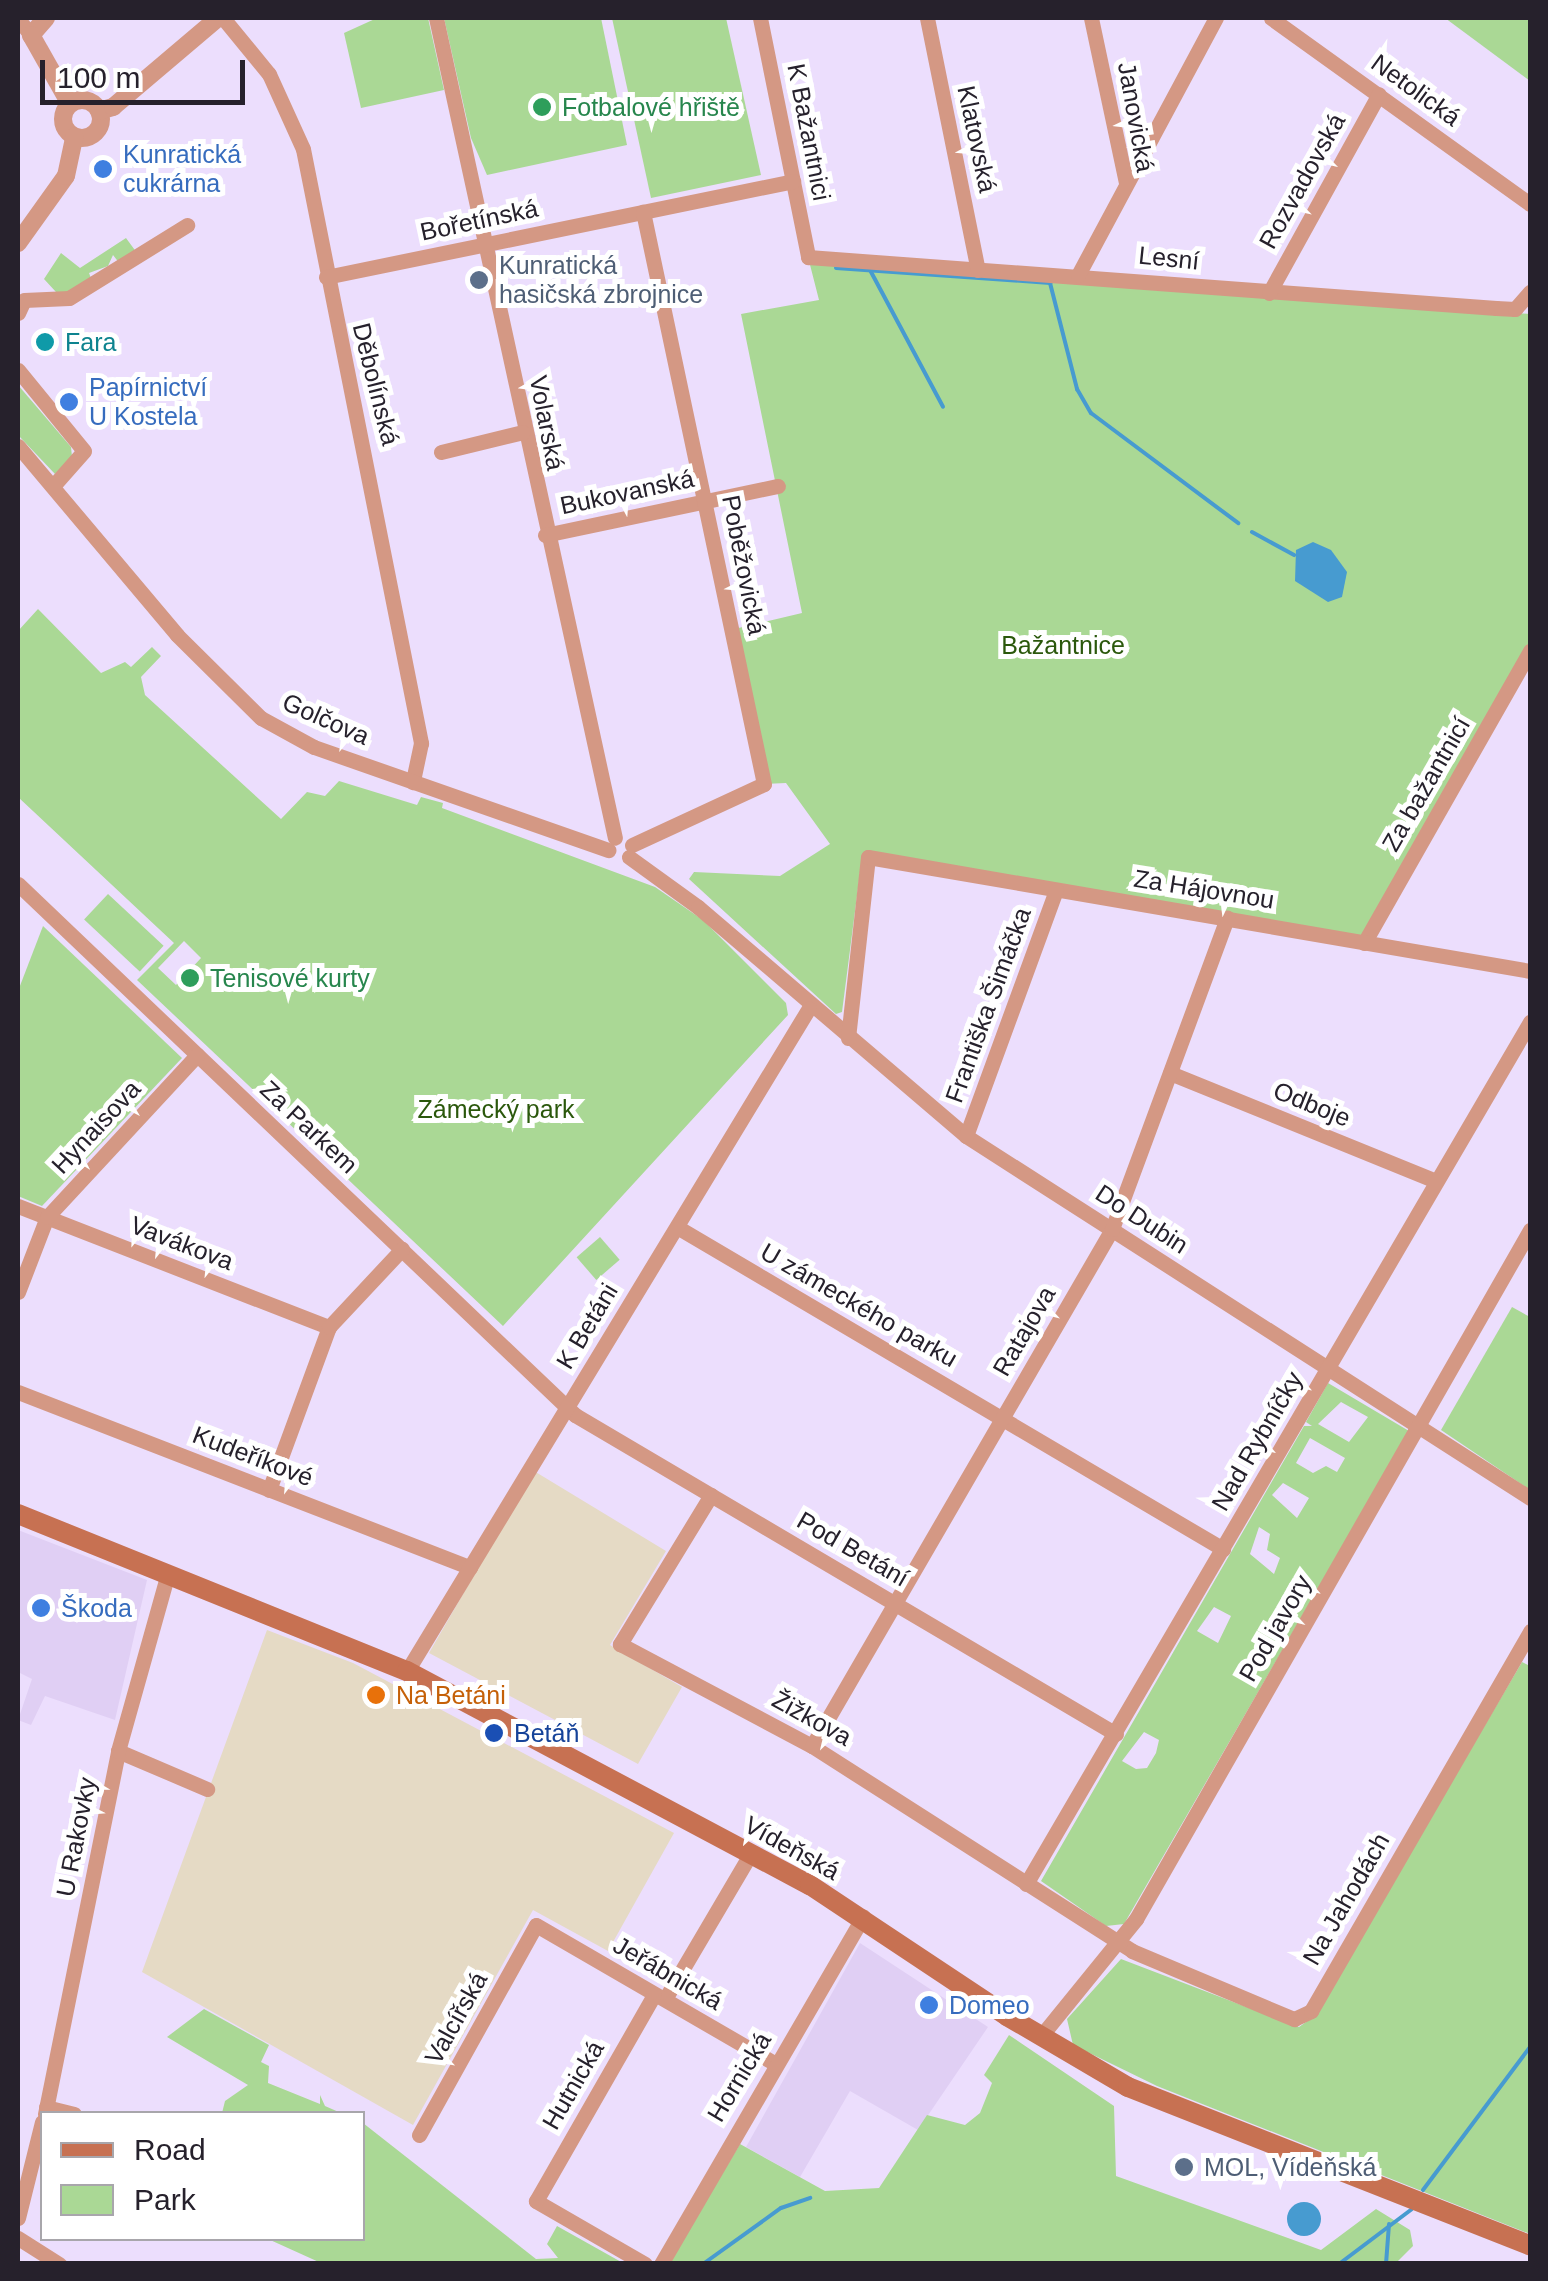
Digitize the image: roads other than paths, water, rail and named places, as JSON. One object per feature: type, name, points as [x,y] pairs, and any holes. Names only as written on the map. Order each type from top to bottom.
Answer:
[{"type":"main road","name":"Vídeňská","points":[[18,1514],[407,1670],[750,1852],[862,1917],[1040,2036],[1128,2087],[1530,2245]]},
{"type":"street","points":[[30,36],[46,18]]},
{"type":"street","points":[[99,111],[113,106],[220,18]]},
{"type":"street","name":"Děbolínská","points":[[220,18],[268,74],[303,149],[326,278],[376,495],[421,743],[413,782]]},
{"type":"street","name":"Volarská","points":[[436,18],[612,844]]},
{"type":"street","name":"K Bažantnici","points":[[760,18],[808,257]]},
{"type":"street","name":"Klatovská","points":[[927,18],[978,270]]},
{"type":"street","name":"Janovická","points":[[1078,275],[1126,182],[1091,18]]},
{"type":"street","points":[[1126,182],[1216,18]]},
{"type":"street","name":"Netolická","points":[[1271,18],[1530,204]]},
{"type":"street","points":[[18,19],[70,104]]},
{"type":"street","name":"Rozvadovská","points":[[1269,293],[1379,94]]},
{"type":"street","points":[[70,104],[84,100],[99,111]]},
{"type":"street","points":[[70,104],[62,122],[74,137]]},
{"type":"street","points":[[74,137],[97,131],[99,111]]},
{"type":"street","points":[[18,243],[66,176],[74,137]]},
{"type":"street","name":"Bořetínská","points":[[326,278],[793,181]]},
{"type":"street","name":"Poběžovická","points":[[631,851],[764,784],[643,212]]},
{"type":"street","points":[[21,306],[70,298],[187,225]]},
{"type":"street","name":"Lesní","points":[[808,257],[1508,309],[1527,298]]},
{"type":"street","points":[[18,370],[84,452],[53,486]]},
{"type":"street","points":[[441,452],[523,432]]},
{"type":"street","name":"Golčova","points":[[18,446],[113,560],[261,718],[314,747],[631,851]]},
{"type":"street","name":"Bukovanská","points":[[545,535],[778,486]]},
{"type":"street","name":"Za bažantnicí","points":[[1364,943],[1530,651]]},
{"type":"street","points":[[631,851],[809,1008]]},
{"type":"street","name":"Za Hájovnou","points":[[848,1038],[868,858],[1530,971]]},
{"type":"street","name":"Za Parkem","points":[[18,884],[567,1406]]},
{"type":"street","name":"Františka Šimáčka","points":[[966,1136],[1056,890]]},
{"type":"street","name":"Ratajova","points":[[812,1746],[1112,1229],[1227,918]]},
{"type":"street","name":"Do Dubin","points":[[809,1008],[966,1136],[1421,1426]]},
{"type":"street","name":"K Betáni","points":[[407,1670],[809,1008]]},
{"type":"street","name":"Nad Rybníčky","points":[[1026,1884],[1530,1022]]},
{"type":"street","name":"Hynaisova","points":[[18,1292],[46,1217],[196,1055]]},
{"type":"street","name":"Odboje","points":[[1170,1073],[1436,1180]]},
{"type":"street","name":"Vavákova","points":[[18,1206],[329,1326]]},
{"type":"street","name":"U zámeckého parku","points":[[677,1226],[1223,1549]]},
{"type":"street","name":"Pod javory","points":[[1040,2036],[1119,1944],[1421,1426],[1530,1230]]},
{"type":"street","points":[[269,1490],[329,1326],[402,1249]]},
{"type":"street","name":"Kudeříkové","points":[[18,1392],[470,1567]]},
{"type":"street","name":"Pod Betání","points":[[567,1406],[1116,1734]]},
{"type":"street","points":[[1421,1426],[1530,1498]]},
{"type":"street","name":"Žižkova","points":[[711,1495],[620,1644],[812,1746],[1119,1944]]},
{"type":"street","name":"U Rakovky","points":[[45,2111],[118,1751],[168,1573]]},
{"type":"street","name":"Na Jahodách","points":[[1119,1944],[1294,2018],[1311,2012],[1530,1631]]},
{"type":"street","points":[[118,1751],[207,1789]]},
{"type":"street","name":"Hutnická","points":[[644,2264],[536,2201],[750,1852]]},
{"type":"street","name":"Hornická","points":[[660,2264],[862,1917]]},
{"type":"street","name":"Jeřábnická","points":[[536,1924],[776,2064]]},
{"type":"street","name":"Valcířská","points":[[420,2135],[536,1924]]},
{"type":"street","name":"U Rakovky","points":[[18,2218],[40,2130]]},
{"type":"street","points":[[18,2238],[59,2264]]},
{"type":"water","points":[[1313,542],[1331,550],[1347,572],[1342,597],[1328,602],[1295,581],[1296,550]]},
{"type":"water","points":[[1304,2202],[1316,2207],[1321,2219],[1316,2231],[1304,2236],[1292,2231],[1287,2219],[1292,2207]]},
{"type":"waterway","points":[[836,268],[1050,283]]},
{"type":"waterway","points":[[870,270],[943,407]]},
{"type":"waterway","points":[[1049,279],[1077,389],[1091,413],[1238,523]]},
{"type":"waterway","points":[[1252,532],[1294,555]]},
{"type":"waterway","points":[[1423,2190],[1530,2047]]},
{"type":"waterway","points":[[703,2264],[781,2208],[810,2198]]},
{"type":"waterway","points":[[1339,2264],[1412,2209]]},
{"type":"waterway","points":[[1386,2264],[1389,2224]]},
{"type":"place","name":"Fotbalové hřiště","points":[[542,107]]},
{"type":"place","name":"Kunratická cukrárna","points":[[103,169]]},
{"type":"place","name":"Kunratická hasičská zbrojnice","points":[[479,280]]},
{"type":"place","name":"Fara","points":[[45,342]]},
{"type":"place","name":"Papírnictví U Kostela","points":[[69,402]]},
{"type":"place","name":"Tenisové kurty","points":[[190,978]]},
{"type":"place","name":"Škoda","points":[[41,1608]]},
{"type":"place","name":"Na Betáni","points":[[376,1695]]},
{"type":"place","name":"Betáň","points":[[494,1733]]},
{"type":"place","name":"Domeo","points":[[929,2005]]},
{"type":"place","name":"MOL, Vídeňská","points":[[1184,2167]]},
{"type":"park label","name":"Bažantnice","points":[[1063,645]]},
{"type":"park label","name":"Zámecký park","points":[[496,1109]]}]
